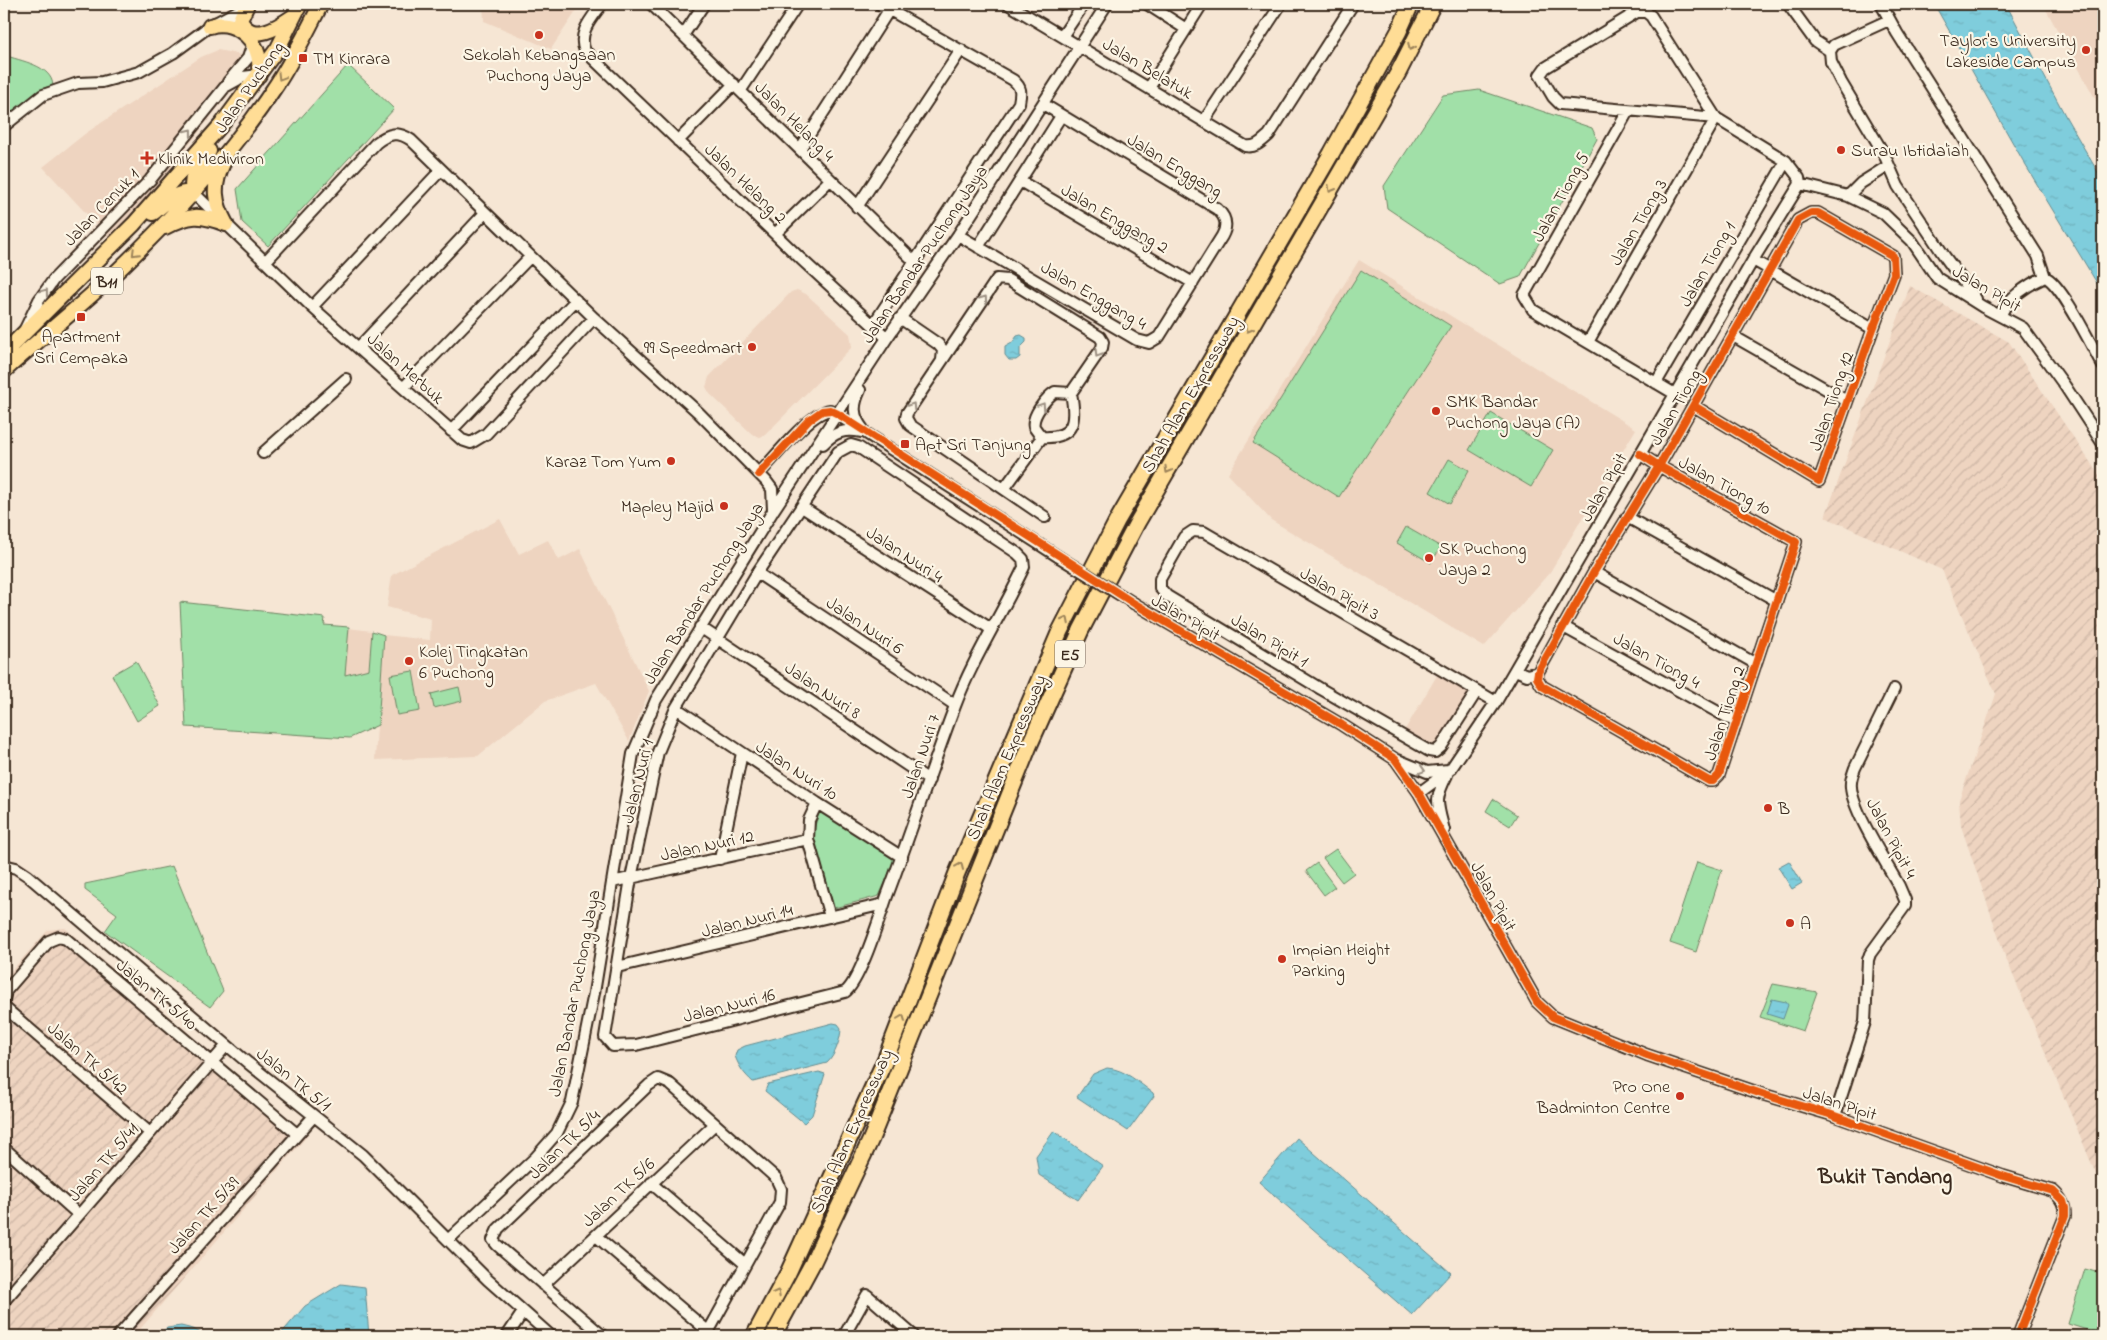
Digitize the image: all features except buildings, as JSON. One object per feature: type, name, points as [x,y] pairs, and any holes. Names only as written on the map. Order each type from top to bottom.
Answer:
[{"type":"highway","name":"Shah Alam Expressway","points":[[754,1336],[788,1274],[886,1058],[957,873],[1060,631],[1117,521],[1331,154],[1399,31],[1411,4]]},
{"type":"highway","name":"Shah Alam Expressway","points":[[773,1336],[812,1264],[871,1139],[1029,746],[1081,630],[1137,523],[1398,73],[1433,4]]},
{"type":"main road","name":"Jalan Puchong","points":[[4,371],[98,289],[157,232],[193,192],[240,135],[276,85],[299,47],[321,4]]},
{"type":"main road","points":[[248,5],[240,20],[243,27],[251,32],[266,32],[298,10]]},
{"type":"main road","name":"Jalan Puchong","points":[[4,353],[134,224],[222,124],[278,48],[298,10]]},
{"type":"main road","points":[[210,26],[217,24],[231,26],[245,34],[253,43],[259,56],[259,75]]},
{"type":"main road","points":[[134,224],[144,219],[173,197],[183,192],[193,192],[191,182],[193,173],[216,141],[222,124]]},
{"type":"main road","points":[[226,224],[215,199],[215,186],[222,164],[240,135]]},
{"type":"main road","points":[[157,232],[174,222],[195,216],[212,218],[226,224]]},
{"type":"street","name":"Jalan Helang 2","points":[[602,4],[583,33],[582,44],[585,51],[775,234],[887,338]]},
{"type":"street","name":"Jalan Helang 4","points":[[651,4],[684,34],[915,262]]},
{"type":"street","points":[[684,34],[704,4]]},
{"type":"street","points":[[678,140],[738,87],[798,4]]},
{"type":"street","points":[[873,325],[1019,103],[1022,91],[1013,80],[878,4]]},
{"type":"street","name":"Jalan Belatuk","points":[[1008,4],[1080,45],[1245,146],[1251,147],[1258,145],[1270,135],[1353,4]]},
{"type":"street","points":[[1063,36],[1084,4]]},
{"type":"street","name":"Jalan Bandar Puchong Jaya","points":[[448,1240],[535,1158],[557,1132],[572,1102],[594,992],[633,754],[656,700],[773,511],[880,347],[958,235],[1108,4]]},
{"type":"street","points":[[1147,4],[1186,29]]},
{"type":"street","points":[[1149,88],[1202,4]]},
{"type":"street","points":[[1204,121],[1281,4]]},
{"type":"street","points":[[1788,4],[1815,41],[1830,51]]},
{"type":"street","points":[[1881,4],[2038,256],[2045,277],[2052,280],[2073,312],[2103,366]]},
{"type":"street","points":[[4,126],[43,95],[78,83],[102,82],[139,72],[173,52],[210,26],[248,5]]},
{"type":"street","points":[[800,150],[889,10]]},
{"type":"street","points":[[1716,118],[1560,104],[1553,97],[1540,74],[1545,68],[1637,12],[1646,12],[1651,16],[1716,118],[1786,161],[1799,178],[1800,184]]},
{"type":"street","points":[[1890,20],[1834,45],[1830,51],[1831,62],[1884,154],[1898,186],[1945,257],[1983,307]]},
{"type":"street","points":[[225,87],[248,58],[253,43]]},
{"type":"street","points":[[857,206],[961,50]]},
{"type":"street","name":"Jalan Cenuk 1","points":[[23,335],[39,300],[54,279],[150,180],[225,87],[243,77],[259,75]]},
{"type":"street","name":"Jalan Enggang","points":[[1043,104],[1221,213],[1225,218],[1225,230],[1193,283]]},
{"type":"street","name":"Jalan Tiong 5","points":[[1588,342],[1532,310],[1524,295],[1628,111]]},
{"type":"street","points":[[978,247],[1061,116]]},
{"type":"street","name":"Jalan Tiong 3","points":[[1588,342],[1716,118]]},
{"type":"street","points":[[265,262],[376,142],[391,134],[400,134],[411,140],[594,318],[698,412],[772,489],[773,511]]},
{"type":"street","name":"Jalan Tiong 1","points":[[1656,383],[1786,161]]},
{"type":"street","points":[[1848,196],[1861,183],[1888,166]]},
{"type":"street","points":[[312,307],[441,170]]},
{"type":"street","points":[[775,234],[830,180]]},
{"type":"street","name":"Jalan Enggang 2","points":[[1020,181],[1193,283]]},
{"type":"street","name":"Jalan Pipit","points":[[1419,793],[1450,770],[1496,702],[1753,260],[1800,184],[1848,196],[1883,213],[1912,241],[1937,278],[1983,307],[2023,328],[2065,386],[2103,444]]},
{"type":"street","name":"Jalan Merbuk","points":[[193,192],[312,307],[404,387],[451,431],[466,442],[471,443],[481,439],[594,318]]},
{"type":"street","points":[[359,347],[485,212]]},
{"type":"street","name":"Jalan Tiong","points":[[1537,675],[1562,626],[1694,406],[1798,220],[1811,213],[1818,213],[1887,252]]},
{"type":"street","name":"Jalan Enggang 4","points":[[958,235],[1143,342],[1149,343],[1159,337],[1193,283]]},
{"type":"street","name":"Jalan Tiong 12","points":[[1694,406],[1819,481],[1894,274],[1892,256],[1887,252]]},
{"type":"street","points":[[404,387],[530,257]]},
{"type":"street","points":[[1753,260],[1873,329]]},
{"type":"street","points":[[2001,315],[2004,306],[2010,300],[2045,277]]},
{"type":"street","points":[[1045,517],[910,425],[906,418],[907,413],[997,279],[1008,280],[1100,338],[1103,342],[1102,348],[1071,393],[1075,416],[1070,428],[1054,438],[1042,437],[1034,427],[1034,420],[1044,402],[1055,392],[1071,393]]},
{"type":"street","points":[[451,431],[576,300]]},
{"type":"street","points":[[900,318],[938,344],[943,350],[942,360]]},
{"type":"street","points":[[1733,336],[1848,401]]},
{"type":"street","points":[[938,344],[948,343],[956,339]]},
{"type":"street","points":[[1588,342],[1675,394]]},
{"type":"street","name":"Jalan Pipit","points":[[867,433],[857,421],[854,403],[880,347]]},
{"type":"street","points":[[263,453],[346,379]]},
{"type":"street","points":[[759,474],[815,415],[830,410],[838,414]]},
{"type":"street","name":"Jalan Pipit","points":[[838,414],[1059,557],[1135,604],[1351,730],[1395,759],[1419,793],[1537,1002],[1553,1017],[1647,1055],[1835,1116],[2053,1192],[2062,1201],[2065,1208],[2063,1224],[2018,1336]]},
{"type":"street","points":[[810,457],[829,438],[842,430],[850,429],[867,433]]},
{"type":"street","points":[[1004,489],[1042,437]]},
{"type":"street","name":"Jalan Nuri 1","points":[[605,1037],[631,878],[658,752],[676,708],[757,573],[838,452],[851,445],[858,447],[1017,553]]},
{"type":"street","name":"Jalan Tiong 10","points":[[1640,454],[1796,542]]},
{"type":"street","name":"Jalan Nuri 4","points":[[802,507],[991,629]]},
{"type":"street","points":[[1627,517],[1777,601]]},
{"type":"street","name":"Jalan Pipit 3","points":[[1174,554],[1184,537],[1193,531],[1204,532],[1496,702]]},
{"type":"street","name":"Jalan Tiong 2","points":[[1537,675],[1542,686],[1709,781],[1713,781],[1719,775],[1796,542]]},
{"type":"street","name":"Jalan Nuri 7","points":[[856,977],[902,857],[955,705],[991,629],[1024,567],[1023,559],[1017,553]]},
{"type":"street","name":"Jalan Pipit 1","points":[[1174,554],[1160,579],[1160,588],[1167,596],[1430,751],[1438,750],[1477,691]]},
{"type":"street","points":[[1594,572],[1756,664]]},
{"type":"street","name":"Jalan Nuri 6","points":[[757,573],[955,705]]},
{"type":"street","name":"Jalan Tiong 4","points":[[1562,626],[1736,722]]},
{"type":"street","name":"Jalan Nuri 8","points":[[700,627],[929,780]]},
{"type":"street","points":[[1515,670],[1527,675],[1537,675]]},
{"type":"street","name":"Jalan Pipit 4","points":[[1835,1116],[1865,1022],[1868,960],[1870,954],[1905,906],[1905,900],[1899,886],[1856,808],[1851,787],[1851,778],[1855,768],[1894,689]]},
{"type":"street","name":"Jalan Nuri 10","points":[[676,708],[817,803],[902,857]]},
{"type":"street","points":[[720,859],[742,753]]},
{"type":"street","points":[[1395,759],[1427,772],[1450,770]]},
{"type":"street","points":[[1447,843],[1438,804],[1438,795],[1450,770]]},
{"type":"street","points":[[817,803],[809,820],[808,839],[830,917]]},
{"type":"street","name":"Jalan Nuri 12","points":[[612,882],[808,839]]},
{"type":"street","name":"Jalan TK 5/1","points":[[4,865],[16,868],[28,876],[227,1045],[363,1155],[448,1240],[523,1312],[551,1336]]},
{"type":"street","name":"Jalan Nuri 14","points":[[617,967],[884,904]]},
{"type":"street","name":"Jalan TK 5/40","points":[[4,999],[6,991],[49,941],[59,937],[66,938],[297,1134]]},
{"type":"street","name":"Jalan Nuri 16","points":[[605,1037],[613,1046],[636,1046],[845,992],[853,984],[856,977]]},
{"type":"street","name":"Jalan TK 5/42","points":[[4,1007],[150,1133]]},
{"type":"street","name":"Jalan TK 5/41","points":[[5,1296],[227,1045]]},
{"type":"street","name":"Jalan TK 5/4","points":[[543,1285],[497,1245],[493,1240],[494,1234],[649,1085],[658,1079],[670,1084],[715,1124]]},
{"type":"street","name":"Jalan TK 5/39","points":[[118,1336],[314,1116]]},
{"type":"street","points":[[596,1236],[707,1334],[780,1202],[781,1189],[776,1178],[715,1124]]},
{"type":"street","name":"Jalan TK 5/6","points":[[543,1285],[715,1124]]},
{"type":"street","points":[[4,1148],[78,1215]]},
{"type":"street","points":[[652,1183],[745,1264]]},
{"type":"street","points":[[543,1285],[603,1336]]},
{"type":"street","points":[[844,1336],[867,1295],[914,1336]]},
{"type":"street","points":[[507,1336],[523,1312]]},
{"type":"shaded area","name":"Sekolah Kebangsaan Puchong Jaya","points":[[483,4],[581,4],[551,49],[484,21]]},
{"type":"shaded area","name":"Taylor's University Lakeside Campus","points":[[2043,4],[2103,4],[2103,130],[2096,100]]},
{"type":"shaded area","points":[[218,50],[256,58],[164,177],[111,240],[43,167],[86,133],[201,57]]},
{"type":"shaded area","name":"SMK Bandar Puchong Jaya (A)","points":[[1359,260],[1636,429],[1550,572],[1484,647],[1271,520],[1228,474]]},
{"type":"shaded area","points":[[1910,286],[2009,342],[2103,481],[2103,1191],[2005,956],[1961,826],[1959,800],[1996,694],[1942,570],[1825,517]]},
{"type":"shaded area","points":[[797,290],[806,294],[850,334],[852,347],[765,435],[760,437],[752,434],[710,394],[706,387],[709,377],[791,292]]},
{"type":"shaded area","name":"Kolej Tingkatan 6 Puchong","points":[[500,519],[519,554],[548,540],[559,560],[580,549],[649,691],[629,741],[596,683],[545,701],[478,756],[375,760],[377,726],[350,738],[186,727],[180,602],[325,618],[324,625],[430,640],[431,619],[387,607],[392,575]]},
{"type":"shaded area","points":[[1439,672],[1472,692],[1438,746],[1431,748],[1403,733]]},
{"type":"shaded area","points":[[65,928],[308,1135],[134,1336],[4,1336],[4,979],[48,930]]},
{"type":"green space","points":[[4,55],[41,69],[47,73],[53,86],[43,90],[4,119]]},
{"type":"green space","points":[[348,65],[394,109],[268,246],[242,222],[237,189]]},
{"type":"green space","points":[[1479,90],[1592,128],[1597,139],[1520,277],[1500,284],[1387,208],[1384,186],[1443,95]]},
{"type":"green space","points":[[1361,270],[1451,326],[1339,497],[1253,443]]},
{"type":"green space","points":[[1491,413],[1553,450],[1531,487],[1469,450]]},
{"type":"green space","points":[[1449,459],[1469,470],[1450,504],[1430,492]]},
{"type":"green space","points":[[1406,527],[1441,547],[1431,563],[1397,543]]},
{"type":"green space","points":[[180,602],[325,618],[324,625],[349,627],[345,675],[369,669],[372,631],[384,635],[378,725],[350,738],[186,727]]},
{"type":"green space","points":[[136,661],[160,706],[137,721],[112,675]]},
{"type":"green space","points":[[413,671],[420,711],[397,715],[390,675]]},
{"type":"green space","points":[[459,687],[462,701],[434,708],[431,694]]},
{"type":"green space","points":[[1493,799],[1517,815],[1510,826],[1486,811]]},
{"type":"green space","points":[[820,810],[895,860],[879,896],[834,908],[812,835]]},
{"type":"green space","points":[[1336,849],[1354,873],[1342,882],[1323,858]]},
{"type":"green space","points":[[1697,862],[1722,870],[1696,952],[1670,943]]},
{"type":"green space","points":[[1317,863],[1335,887],[1324,895],[1306,871]]},
{"type":"green space","points":[[172,866],[223,991],[210,1007],[105,931],[117,914],[85,890],[85,884]]},
{"type":"green space","points":[[1773,984],[1817,992],[1803,1031],[1760,1017]]},
{"type":"green space","points":[[2085,1269],[2103,1274],[2103,1335],[2068,1324]]},
{"type":"water","points":[[1934,4],[2006,4],[2067,119],[2103,181],[2103,293],[2026,166]]},
{"type":"water","points":[[1021,335],[1026,338],[1026,342],[1020,348],[1020,357],[1016,360],[1009,360],[1005,355],[1005,347],[1012,343],[1017,336]]},
{"type":"water","points":[[1789,861],[1802,883],[1792,889],[1778,867]]},
{"type":"water","points":[[1772,999],[1786,1002],[1788,1005],[1783,1019],[1767,1014]]},
{"type":"water","points":[[833,1023],[838,1024],[841,1032],[835,1051],[827,1063],[753,1082],[738,1064],[735,1056],[737,1050],[745,1046]]},
{"type":"water","points":[[1107,1068],[1126,1074],[1153,1093],[1154,1096],[1128,1131],[1077,1097],[1093,1074]]},
{"type":"water","points":[[819,1072],[825,1074],[812,1115],[804,1123],[765,1091],[768,1084]]},
{"type":"water","points":[[1054,1131],[1103,1166],[1078,1200],[1039,1175],[1036,1156]]},
{"type":"water","points":[[1297,1138],[1451,1273],[1412,1315],[1259,1182]]},
{"type":"water","points":[[341,1284],[365,1287],[369,1336],[279,1336],[305,1306]]},
{"type":"water","points":[[181,1326],[193,1329],[207,1336],[157,1336],[167,1328]]},
{"type":"cycle path","points":[[1640,454],[1659,466],[1796,542],[1719,775],[1713,781],[1709,781],[1542,686],[1537,678],[1538,672],[1594,572],[1659,466],[1798,220],[1811,213],[1818,213],[1893,256],[1894,274],[1819,481],[1694,406]]},
{"type":"cycle path","points":[[759,474],[809,420],[822,411],[830,410],[838,414],[1135,604],[1342,725],[1395,759],[1419,793],[1537,1002],[1553,1017],[1647,1055],[1765,1095],[1829,1114],[2003,1176],[2053,1191],[2063,1201],[2065,1216],[2018,1336]]},
{"type":"place","name":"Sekolah Kebangsaan Puchong Jaya","points":[[539,35]]},
{"type":"place","name":"Taylor's University Lakeside Campus","points":[[2086,50]]},
{"type":"place","name":"TM Kinrara","points":[[303,58]]},
{"type":"place","name":"Surau Ibtida'iah","points":[[1841,150]]},
{"type":"place","name":"Klinik Mediviron","points":[[147,158]]},
{"type":"place","name":"Apartment Sri Cempaka","points":[[81,317]]},
{"type":"place","name":"99 Speedmart","points":[[752,347]]},
{"type":"place","name":"SMK Bandar Puchong Jaya (A)","points":[[1436,411]]},
{"type":"place","name":"Apt Sri Tanjung","points":[[905,444]]},
{"type":"place","name":"Karaz Tom Yum","points":[[671,461]]},
{"type":"place","name":"Mapley Majid","points":[[724,506]]},
{"type":"place","name":"SK Puchong Jaya 2","points":[[1429,558]]},
{"type":"place","name":"Kolej Tingkatan 6 Puchong","points":[[409,661]]},
{"type":"place","name":"B","points":[[1768,808]]},
{"type":"place","name":"A","points":[[1790,923]]},
{"type":"place","name":"Impian Height Parking","points":[[1282,959]]},
{"type":"place","name":"Pro One Badminton Centre","points":[[1680,1096]]},
{"type":"district","name":"Bukit Tandang","points":[[1885,1175]]}]
